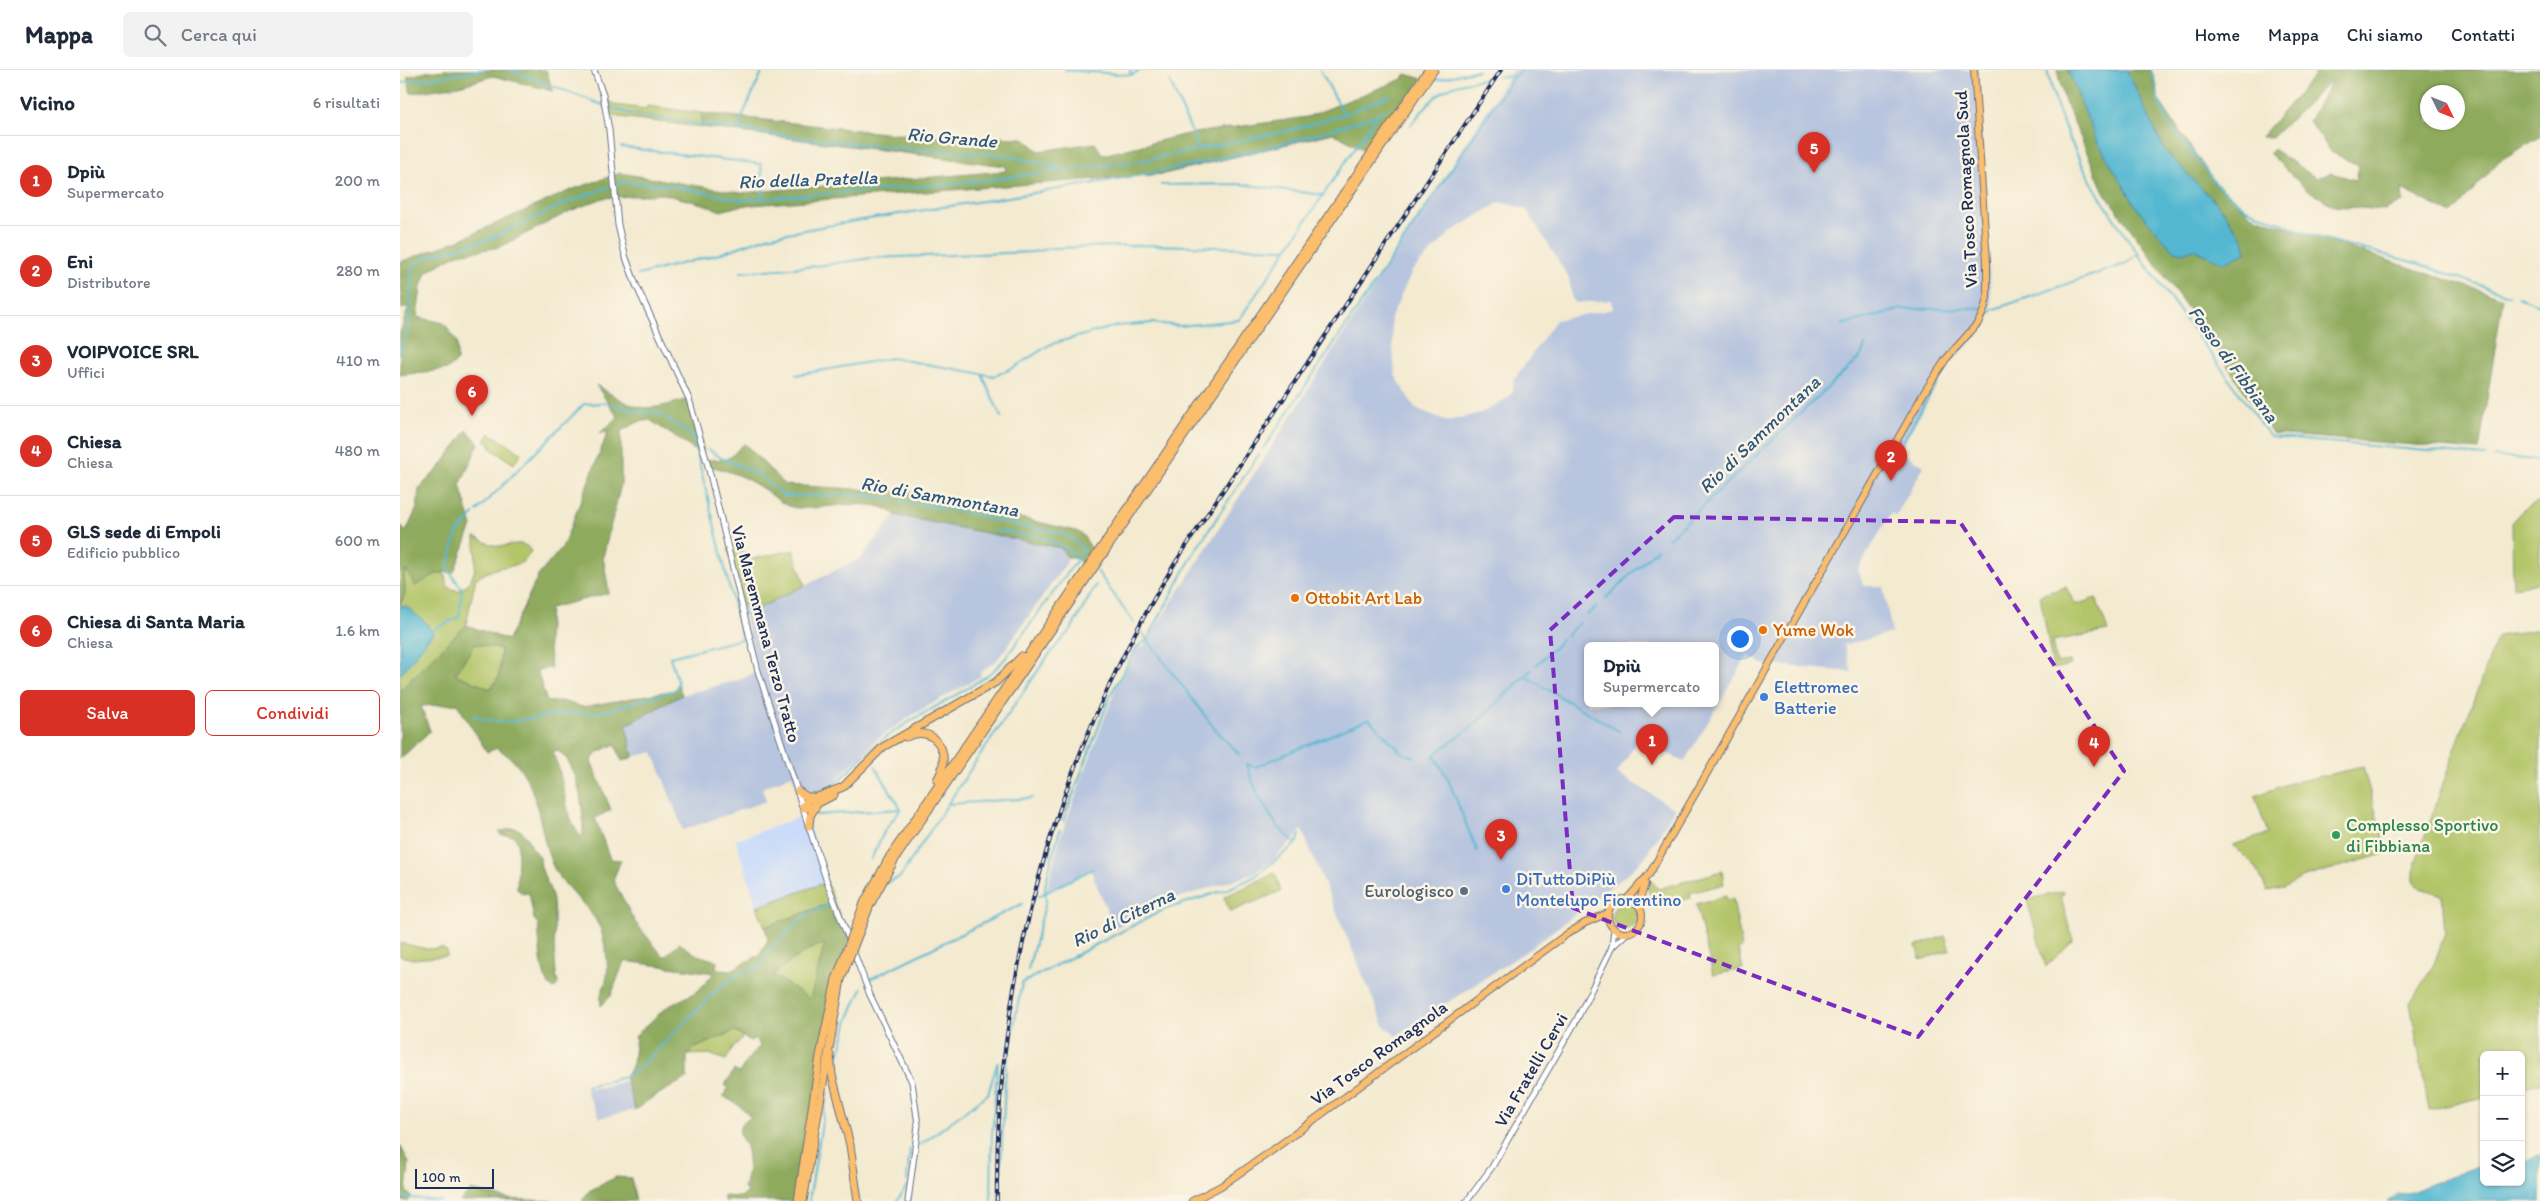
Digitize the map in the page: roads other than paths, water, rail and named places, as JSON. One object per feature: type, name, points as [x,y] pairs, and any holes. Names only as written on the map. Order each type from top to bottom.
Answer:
[{"type":"highway","points":[[900,842],[1428,70]]},
{"type":"highway","points":[[798,1201],[823,1039],[839,979],[864,903],[1434,70]]},
{"type":"highway","points":[[809,826],[812,810],[821,799],[843,787],[884,747],[996,682],[1040,636]]},
{"type":"highway","points":[[803,807],[807,801],[821,799],[847,788],[876,757],[900,740],[912,734],[923,734],[931,738],[942,747],[944,755],[943,769],[906,827],[893,858]]},
{"type":"highway","points":[[798,792],[807,797],[821,799]]},
{"type":"highway","points":[[839,979],[840,1000],[830,1054],[830,1066],[850,1145],[858,1201]]},
{"type":"highway","points":[[803,1201],[840,989]]},
{"type":"main road","name":"Via Tosco Romagnola Sud","points":[[1638,905],[1650,873],[1925,391],[1946,359],[1978,323],[1984,310],[1987,297],[1987,262],[1974,70]]},
{"type":"main road","name":"Via Tosco Romagnola Sud","points":[[1627,899],[1650,873]]},
{"type":"main road","points":[[1581,925],[1596,922],[1612,926],[1627,933],[1637,928],[1641,922],[1642,915],[1638,905],[1627,899]]},
{"type":"main road","name":"Via Tosco Romagnola","points":[[1192,1201],[1221,1186],[1270,1152],[1581,925],[1608,913],[1614,903],[1627,899]]},
{"type":"main road","points":[[1608,913],[1612,926]]},
{"type":"street","name":"Via Maremmana Terzo Tratto","points":[[594,70],[603,95],[609,130],[620,239],[636,285],[689,399],[708,466],[758,671],[827,882],[870,995],[912,1082],[918,1124],[908,1201]]},
{"type":"street","name":"Via Fratelli Cervi","points":[[1612,926],[1612,947]]},
{"type":"street","name":"Via Fratelli Cervi","points":[[1466,1201],[1492,1167],[1564,1043],[1612,947],[1627,933]]},
{"type":"water","points":[[2068,70],[2127,70],[2165,151],[2221,208],[2245,242],[2246,253],[2223,263],[2194,249],[2183,253],[2174,251],[2138,210],[2095,138]]},
{"type":"water","points":[[400,606],[406,606],[426,623],[433,633],[400,675]]},
{"type":"water","points":[[2540,1156],[2540,1201],[2387,1201],[2398,1194],[2411,1192],[2478,1166],[2480,1167],[2480,1186],[2525,1186],[2525,1161]]},
{"type":"waterway","points":[[400,83],[484,70]]},
{"type":"waterway","name":"Rio Grande","points":[[510,70],[631,114],[800,138],[923,150],[1002,155],[1066,169]]},
{"type":"waterway","points":[[737,128],[763,70]]},
{"type":"waterway","points":[[1065,70],[1131,75],[1141,70]]},
{"type":"waterway","points":[[1130,70],[1131,75]]},
{"type":"waterway","points":[[1320,70],[1344,114]]},
{"type":"waterway","name":"Rio Grande","points":[[1436,80],[1478,70]]},
{"type":"waterway","points":[[1263,449],[1514,76],[1523,70]]},
{"type":"waterway","name":"Fosso di Fibbiana","points":[[2047,70],[2065,127],[2091,181],[2106,206],[2139,256],[2270,437],[2485,456]]},
{"type":"waterway","points":[[2151,70],[2157,87],[2158,99],[2167,120],[2217,185],[2246,209],[2317,237],[2416,263],[2509,295]]},
{"type":"waterway","points":[[1498,77],[1514,76]]},
{"type":"waterway","points":[[1411,125],[1427,105],[1450,87],[1486,79]]},
{"type":"waterway","points":[[1170,82],[1199,149]]},
{"type":"waterway","name":"Rio della Pratella","points":[[400,352],[409,323],[412,270],[415,265],[428,256],[489,239],[568,202],[622,182],[674,186],[740,200],[953,184],[1140,161],[1291,130],[1345,114],[1390,95]]},
{"type":"waterway","points":[[638,275],[719,254],[767,237],[1151,173],[1227,157],[1303,138],[1377,115],[1385,109]]},
{"type":"waterway","points":[[796,375],[892,358],[994,376],[1013,368],[1051,344],[1116,326],[1153,323],[1180,326],[1239,320],[1377,115]]},
{"type":"waterway","points":[[621,147],[761,164],[763,198]]},
{"type":"waterway","points":[[1161,185],[1240,184],[1323,195]]},
{"type":"waterway","points":[[741,272],[816,266],[872,258],[1033,252],[1052,248],[1153,245],[1287,249]]},
{"type":"waterway","points":[[1899,449],[1949,362],[1980,331],[1992,310],[2125,264],[2138,254]]},
{"type":"waterway","points":[[2518,297],[2540,305]]},
{"type":"waterway","name":"Rio di Sammontana","points":[[1841,325],[1902,309],[1980,308]]},
{"type":"waterway","name":"Rio di Sammontana","points":[[1668,539],[1861,356],[1865,345]]},
{"type":"waterway","points":[[982,374],[1001,417]]},
{"type":"waterway","name":"Rio di Sammontana","points":[[477,511],[584,404],[605,403]]},
{"type":"waterway","name":"Rio di Sammontana","points":[[611,404],[634,411],[659,413],[698,440]]},
{"type":"waterway","points":[[474,715],[482,719],[507,722],[562,714],[606,711],[675,690],[678,683],[670,657],[742,639],[693,437]]},
{"type":"waterway","name":"Rio di Sammontana","points":[[708,449],[721,458],[756,473],[784,496],[865,495],[970,513],[1002,522],[1059,533],[1070,537],[1084,550],[1004,660],[993,671],[886,737],[865,754],[838,781],[821,790],[811,792]]},
{"type":"waterway","points":[[1063,821],[1111,694],[1137,647],[1147,640],[1195,551],[1259,454]]},
{"type":"waterway","name":"Fosso di Fibbiana","points":[[2495,457],[2540,460]]},
{"type":"waterway","name":"Rio di Sammontana","points":[[430,631],[459,617],[462,589],[447,568],[457,533],[474,514]]},
{"type":"waterway","points":[[994,530],[1050,540],[1069,550],[1077,558]]},
{"type":"waterway","name":"Rio di Sammontana","points":[[1605,599],[1657,549]]},
{"type":"waterway","name":"Rio di Sammontana","points":[[1097,571],[1134,623]]},
{"type":"waterway","points":[[883,884],[900,877],[1048,656],[1072,628],[1096,585]]},
{"type":"waterway","name":"Rio di Sammontana","points":[[1587,615],[1596,607]]},
{"type":"waterway","name":"Rio di Sammontana","points":[[1566,636],[1579,623]]},
{"type":"waterway","name":"Rio di Sammontana","points":[[1140,630],[1215,729],[1239,754]]},
{"type":"waterway","name":"Rio di Sammontana","points":[[1536,665],[1562,640]]},
{"type":"waterway","name":"Rio di Sammontana","points":[[1477,851],[1447,777],[1434,755],[1473,726],[1531,670]]},
{"type":"waterway","points":[[1525,676],[1619,731]]},
{"type":"waterway","name":"Rio di Sammontana","points":[[1247,764],[1255,767],[1369,719],[1402,753],[1414,757]]},
{"type":"waterway","points":[[1247,764],[1259,797],[1280,829],[1297,843]]},
{"type":"waterway","points":[[875,766],[901,809]]},
{"type":"waterway","points":[[950,804],[1032,798]]},
{"type":"waterway","points":[[816,815],[901,809]]},
{"type":"waterway","points":[[871,859],[885,830],[901,809]]},
{"type":"waterway","points":[[1028,970],[1046,901],[1045,886],[1060,830]]},
{"type":"waterway","name":"Rio di Citerna","points":[[999,1201],[1006,1065],[1022,983],[1163,910],[1228,889],[1254,877],[1297,843],[1300,835]]},
{"type":"waterway","points":[[1039,896],[1092,869]]},
{"type":"waterway","points":[[587,1086],[625,1077],[640,1067],[719,988],[734,977],[761,966],[764,955],[804,916],[832,903]]},
{"type":"waterway","points":[[868,980],[1022,904]]},
{"type":"waterway","points":[[835,1070],[848,1020],[862,988]]},
{"type":"waterway","points":[[991,1201],[992,1135],[998,1062]]},
{"type":"waterway","points":[[920,1145],[988,1094],[997,1064]]},
{"type":"waterway","points":[[809,1201],[827,1093]]},
{"type":"waterway","points":[[907,1181],[910,1149]]},
{"type":"waterway","points":[[897,1201],[907,1186]]},
{"type":"waterway","name":"Rio di Citerna","points":[[400,1197],[441,1201]]},
{"type":"railway","points":[[997,1201],[999,1117],[1007,1034],[1021,951],[1041,870],[1066,790],[1097,712],[1134,636],[1175,563],[1501,70]]},
{"type":"place","name":"GLS sede di Empoli","points":[[1814,173]]},
{"type":"place","name":"Chiesa di Santa Maria","points":[[472,416]]},
{"type":"place","name":"Eni","points":[[1891,481]]},
{"type":"place","name":"Ottobit Art Lab","points":[[1295,598]]},
{"type":"place","name":"Yume Wok","points":[[1763,630]]},
{"type":"place","name":"Elettromec Batterie","points":[[1764,697]]},
{"type":"place","name":"Dpiù","points":[[1652,765]]},
{"type":"place","name":"Chiesa","points":[[2094,767]]},
{"type":"place","name":"Complesso Sportivo di Fibbiana","points":[[2336,835]]},
{"type":"place","name":"VOIPVOICE SRL","points":[[1501,860]]},
{"type":"place","name":"DiTuttoDiPiù Montelupo Fiorentino","points":[[1506,889]]},
{"type":"place","name":"Eurologisco","points":[[1464,891]]}]
